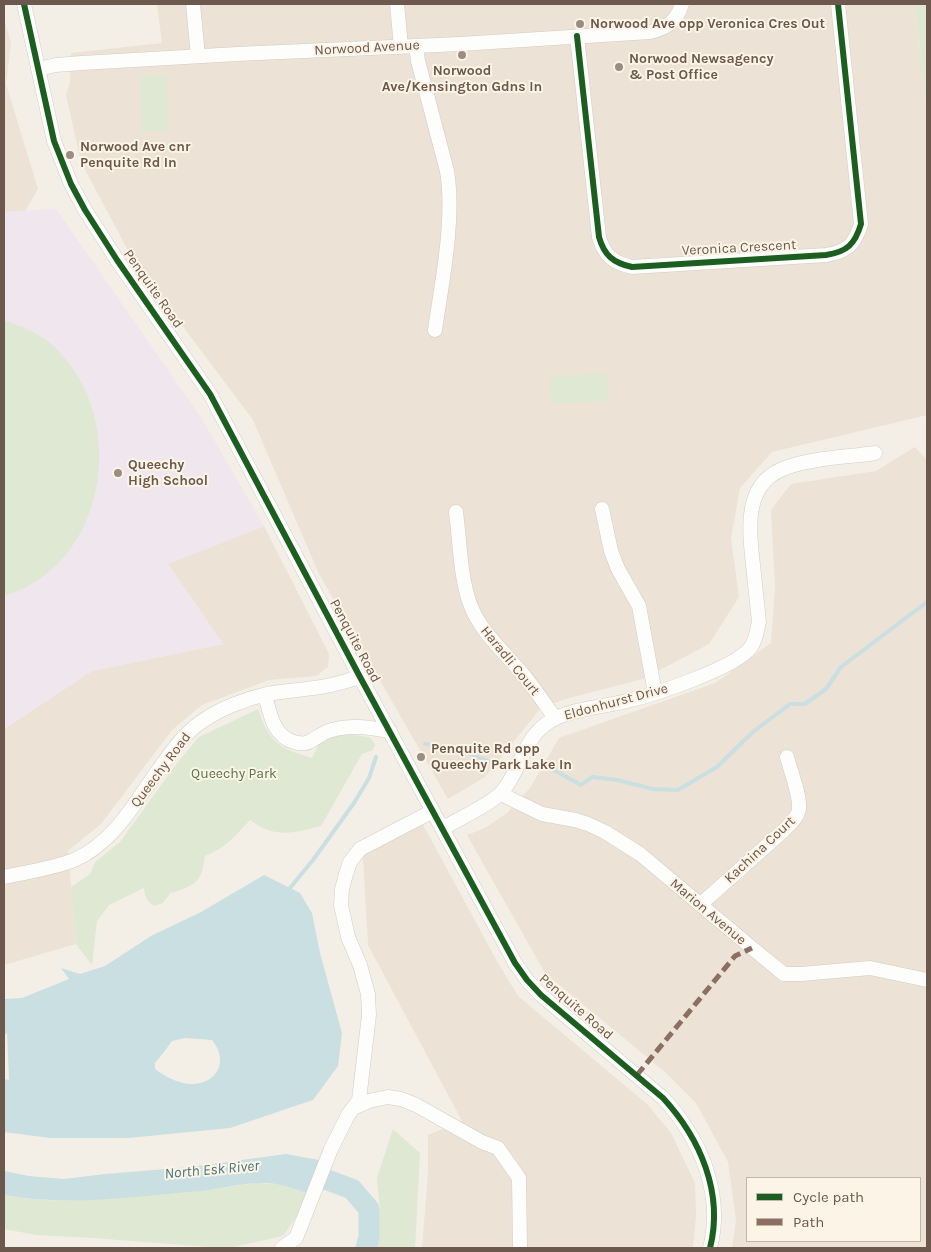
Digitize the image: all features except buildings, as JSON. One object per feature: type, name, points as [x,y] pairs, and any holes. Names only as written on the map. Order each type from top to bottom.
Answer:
[{"type":"street","name":"Penquite Road","points":[[24,4],[54,141],[71,184],[85,210],[117,260],[210,394],[360,677],[502,939],[527,980],[541,995],[664,1098],[680,1116],[692,1135],[702,1155],[713,1199],[713,1231],[710,1248]]},
{"type":"street","points":[[193,4],[198,56]]},
{"type":"street","points":[[397,4],[401,47]]},
{"type":"street","name":"Norwood Avenue","points":[[38,69],[56,65],[82,63],[650,32],[663,29],[673,22],[682,4]]},
{"type":"street","name":"Veronica Crescent","points":[[577,36],[599,237],[602,248],[608,257],[620,264],[632,266],[826,255],[840,253],[851,245],[858,235],[861,224],[838,4]]},
{"type":"street","points":[[416,46],[418,61],[448,171],[450,188],[449,218],[435,330]]},
{"type":"street","name":"Eldonhurst Drive","points":[[443,828],[501,794],[532,738],[542,727],[555,718],[574,711],[626,702],[655,693],[742,657],[751,647],[757,635],[759,622],[750,532],[752,502],[758,490],[766,480],[787,467],[875,453]]},
{"type":"street","points":[[602,509],[611,551],[618,569],[639,606],[655,693]]},
{"type":"street","name":"Haradli Court","points":[[456,512],[465,590],[479,624],[521,672],[555,718]]},
{"type":"street","name":"Queechy Road","points":[[4,877],[54,867],[76,859],[93,849],[109,835],[131,810],[174,748],[187,733],[215,713],[266,695],[331,685],[360,677]]},
{"type":"street","points":[[266,695],[273,723],[287,740],[301,744],[308,743],[318,736],[344,727],[363,727],[390,731]]},
{"type":"street","name":"Kachina Court","points":[[701,904],[783,831],[793,821],[799,811],[799,800],[787,757]]},
{"type":"street","name":"Marion Avenue","points":[[501,794],[542,814],[575,820],[605,832],[640,854],[784,974],[870,968],[927,980]]},
{"type":"street","points":[[282,1248],[298,1243],[307,1208],[331,1149],[348,1115],[359,1100],[370,1015],[368,994],[360,965],[348,938],[341,905],[342,889],[350,862],[360,849],[433,811]]},
{"type":"street","points":[[354,1108],[369,1100],[388,1097],[401,1099],[416,1104],[482,1142],[498,1148],[519,1178],[520,1248]]},
{"type":"shaded area","points":[[157,4],[915,4],[927,111],[927,415],[772,452],[740,488],[731,538],[739,597],[709,644],[643,679],[562,700],[540,709],[485,777],[448,799],[319,574],[253,420],[133,260],[81,162],[66,95],[70,82],[71,53],[162,43]]},
{"type":"shaded area","points":[[4,18],[11,43],[6,84],[38,189],[25,211],[4,212]]},
{"type":"shaded area","name":"Queechy High School","points":[[56,209],[202,419],[264,526],[168,564],[223,644],[92,671],[4,729],[4,212]]},
{"type":"shaded area","points":[[915,447],[927,460],[927,1248],[732,1248],[736,1220],[728,1162],[696,1103],[665,1072],[545,973],[467,835],[485,828],[507,813],[530,788],[559,738],[715,683],[771,643],[775,588],[771,510],[791,484],[876,471]]},
{"type":"shaded area","points":[[264,526],[329,654],[328,667],[316,676],[269,680],[202,705],[172,730],[101,824],[68,851],[76,944],[4,965],[4,729],[92,671],[223,644],[168,564]]},
{"type":"shaded area","points":[[421,821],[518,996],[647,1104],[671,1133],[695,1183],[696,1215],[693,1248],[422,1248],[428,1172],[428,1135],[462,1121],[368,945],[363,856]]},
{"type":"green space","points":[[915,4],[927,4],[927,111]]},
{"type":"green space","points":[[166,75],[169,130],[142,132],[139,76]]},
{"type":"green space","points":[[4,320],[41,336],[51,344],[76,374],[92,409],[99,446],[97,485],[86,521],[67,553],[39,579],[4,596]]},
{"type":"green space","points":[[607,373],[608,401],[551,404],[550,376]]},
{"type":"green space","name":"Queechy Park","points":[[258,709],[267,730],[277,743],[291,751],[312,758],[321,742],[330,736],[348,735],[371,738],[375,745],[373,750],[362,754],[321,826],[284,833],[268,830],[250,820],[225,845],[205,856],[202,872],[196,881],[187,887],[171,892],[163,903],[154,906],[151,904],[146,898],[144,888],[109,905],[97,921],[92,965],[76,944],[71,887],[90,874],[95,862],[120,842],[174,767],[199,737]]},
{"type":"green space","points":[[393,1129],[420,1153],[415,1248],[371,1248],[380,1212],[377,1178]]},
{"type":"green space","points":[[256,1183],[280,1184],[306,1193],[299,1213],[283,1236],[229,1248],[221,1248],[36,1235],[4,1229],[4,1195],[38,1200],[87,1200],[182,1192]]},
{"type":"water","points":[[264,875],[300,893],[312,913],[320,953],[342,1033],[338,1066],[313,1100],[230,1128],[129,1138],[50,1138],[4,1132],[4,1079],[9,1080],[7,1033],[4,1035],[4,999],[22,998],[69,979],[61,968],[80,974],[105,966],[151,936],[201,912]],"holes":[[[185,1038],[212,1040],[218,1049],[220,1058],[216,1073],[210,1079],[193,1084],[183,1083],[155,1069],[155,1063],[172,1041]]]},
{"type":"water","points":[[286,1154],[319,1160],[306,1193],[281,1185],[261,1183],[201,1191],[102,1199],[53,1200],[4,1195],[4,1171],[29,1176],[64,1179],[190,1167]]},
{"type":"waterway","points":[[520,767],[552,769],[581,785],[592,777],[617,780],[653,789],[678,790],[717,767],[754,731],[790,704],[805,704],[826,689],[841,667],[927,602]]},
{"type":"waterway","points":[[425,744],[455,748],[491,762],[514,766]]},
{"type":"waterway","points":[[290,888],[313,860],[354,803],[369,778],[376,757]]},
{"type":"waterway","name":"North Esk River","points":[[300,1170],[352,1189],[369,1209],[369,1237],[366,1248]]},
{"type":"marked path","points":[[637,1075],[735,956],[752,948]]},
{"type":"cycle path","points":[[24,4],[54,141],[71,184],[85,210],[117,260],[210,394],[515,963],[541,995],[663,1098],[688,1131],[706,1167],[711,1187],[714,1227],[710,1248]]},
{"type":"cycle path","points":[[577,36],[599,237],[610,257],[632,267],[826,255],[839,252],[849,246],[856,237],[861,224],[838,4]]},
{"type":"place","name":"Norwood Ave opp Veronica Cres Out","points":[[580,24]]},
{"type":"place","name":"Norwood Ave/Kensington Gdns In","points":[[462,55]]},
{"type":"place","name":"Norwood Newsagency & Post Office","points":[[619,67]]},
{"type":"place","name":"Norwood Ave cnr Penquite Rd In","points":[[70,155]]},
{"type":"place","name":"Queechy High School","points":[[118,473]]},
{"type":"place","name":"Penquite Rd opp Queechy Park Lake In","points":[[421,757]]}]
